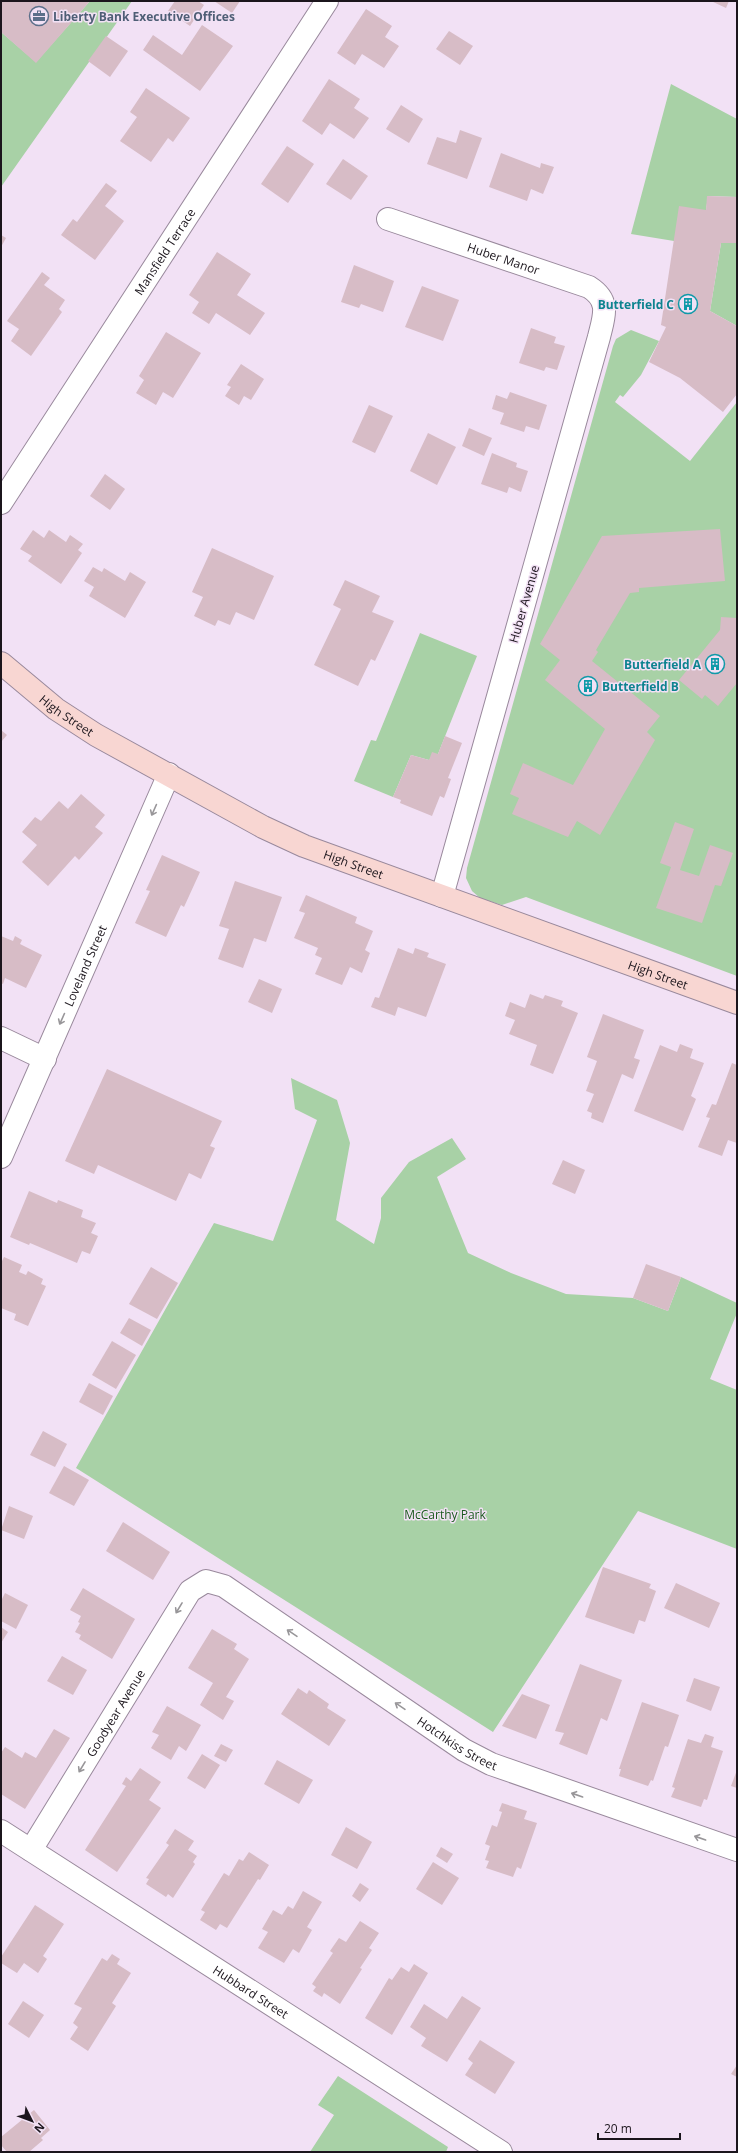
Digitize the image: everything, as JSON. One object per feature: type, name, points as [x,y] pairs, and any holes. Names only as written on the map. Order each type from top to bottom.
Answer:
[{"type":"street","name":"Mansfield Terrace","points":[[1,503],[327,1]]},
{"type":"street","name":"Huber Manor","points":[[388,219],[589,287],[598,293],[603,301],[605,311]]},
{"type":"street","name":"Huber Avenue","points":[[442,896],[605,311]]},
{"type":"street","name":"High Street","points":[[1,663],[56,708],[90,731],[263,827],[304,846],[737,1003]]},
{"type":"street","name":"Loveland Street","points":[[1,1157],[169,774]]},
{"type":"street","points":[[1,1038],[44,1059]]},
{"type":"street","name":"Goodyear Avenue","points":[[31,1850],[190,1591],[206,1581]]},
{"type":"street","name":"Hotchkiss Street","points":[[206,1581],[224,1586],[464,1750],[491,1764],[737,1850]]},
{"type":"street","name":"Hubbard Street","points":[[1,1831],[501,2152]]},
{"type":"green space","points":[[90,1],[132,1],[1,187],[1,32],[36,62]]},
{"type":"green space","points":[[671,84],[737,119],[737,197],[708,196],[706,210],[674,241],[631,234]]},
{"type":"green space","points":[[721,243],[737,243],[737,326],[710,311]]},
{"type":"green space","points":[[631,330],[659,341],[641,375],[623,397],[620,395],[615,402],[690,461],[737,402],[737,976],[526,897],[502,905],[480,898],[472,891],[466,878],[467,868],[613,346],[616,339]]},
{"type":"green space","points":[[420,633],[477,656],[438,754],[429,760],[411,755],[393,797],[354,781],[371,740],[376,741]]},
{"type":"green space","name":"McCarthy Park","points":[[291,1078],[337,1100],[350,1143],[336,1220],[374,1244],[381,1218],[381,1198],[409,1162],[452,1138],[466,1159],[437,1177],[468,1253],[511,1273],[566,1294],[633,1298],[668,1311],[681,1277],[737,1303],[737,1313],[710,1379],[737,1390],[737,1549],[638,1511],[493,1732],[76,1468],[214,1223],[273,1241],[317,1120],[295,1109]]},
{"type":"green space","points":[[338,2076],[448,2147],[446,2152],[310,2152],[334,2115],[318,2105]]},
{"type":"building","name":"Liberty Bank Executive Offices","points":[[1,1],[90,1],[36,63],[1,32]]},
{"type":"building","points":[[175,1],[198,1],[204,5],[190,26],[168,11]]},
{"type":"building","points":[[214,1],[240,1],[232,13]]},
{"type":"building","points":[[711,1],[729,1],[726,8]]},
{"type":"building","points":[[366,9],[392,26],[385,37],[399,46],[384,68],[362,54],[355,65],[337,53]]},
{"type":"building","points":[[202,25],[233,46],[200,91],[143,50],[153,35],[182,55]]},
{"type":"building","points":[[449,31],[473,46],[460,65],[436,49]]},
{"type":"building","points":[[106,36],[128,51],[110,77],[88,61]]},
{"type":"building","points":[[329,79],[360,99],[354,108],[369,118],[354,139],[330,123],[322,135],[302,121]]},
{"type":"building","points":[[146,88],[190,118],[173,142],[168,138],[151,162],[120,141],[137,117],[130,112]]},
{"type":"building","points":[[401,105],[423,119],[409,143],[386,129]]},
{"type":"building","points":[[460,130],[482,138],[467,179],[427,164],[437,137],[456,143]]},
{"type":"building","points":[[287,146],[314,164],[288,203],[261,184]]},
{"type":"building","points":[[501,153],[540,168],[541,163],[554,167],[543,194],[531,189],[527,201],[489,187]]},
{"type":"building","points":[[343,159],[368,176],[351,200],[326,184]]},
{"type":"building","points":[[106,183],[117,191],[105,206],[124,221],[95,260],[61,235],[73,219],[77,222]]},
{"type":"building","name":"Butterfield C","points":[[707,196],[737,197],[737,243],[721,243],[710,311],[737,326],[737,394],[723,412],[680,378],[649,362],[666,327],[661,325],[679,206],[706,210]]},
{"type":"building","points":[[1,235],[6,238],[1,247]]},
{"type":"building","points":[[217,252],[251,274],[237,295],[265,313],[250,335],[216,313],[209,324],[192,313],[199,302],[189,295]]},
{"type":"building","points":[[354,265],[394,281],[383,312],[361,304],[359,308],[341,302]]},
{"type":"building","points":[[42,272],[50,278],[44,285],[65,300],[59,309],[62,312],[31,356],[11,341],[19,329],[7,321]]},
{"type":"building","points":[[422,286],[459,300],[443,341],[405,327]]},
{"type":"building","points":[[531,328],[556,337],[554,343],[565,346],[557,370],[546,367],[544,371],[519,363]]},
{"type":"building","points":[[166,332],[201,353],[173,398],[163,392],[156,405],[136,393],[144,380],[139,376]]},
{"type":"building","points":[[241,364],[264,379],[251,400],[244,396],[239,405],[225,396],[231,387],[227,385]]},
{"type":"building","points":[[510,392],[547,405],[539,430],[526,426],[524,432],[500,424],[504,413],[492,409],[496,395],[507,399]]},
{"type":"building","points":[[369,405],[393,416],[375,453],[352,442]]},
{"type":"building","points":[[469,428],[492,438],[484,456],[462,446]]},
{"type":"building","points":[[428,433],[456,447],[437,485],[410,471]]},
{"type":"building","points":[[492,453],[517,463],[516,467],[528,471],[521,492],[509,487],[507,493],[481,484]]},
{"type":"building","points":[[105,474],[125,489],[110,510],[90,496]]},
{"type":"building","name":"Butterfield B","points":[[720,529],[725,581],[639,588],[639,592],[630,593],[596,650],[598,652],[592,661],[660,716],[647,732],[655,740],[600,835],[577,821],[568,837],[512,814],[519,798],[510,794],[523,763],[573,785],[605,729],[545,680],[560,660],[540,644],[602,536]]},
{"type":"building","points":[[33,530],[44,538],[49,530],[66,542],[70,535],[83,544],[78,550],[82,553],[61,584],[28,561],[32,556],[20,549]]},
{"type":"building","points":[[212,548],[274,576],[254,620],[236,612],[230,625],[218,620],[215,626],[194,616],[203,597],[192,592]]},
{"type":"building","points":[[93,567],[102,572],[104,568],[125,581],[130,572],[146,582],[125,618],[89,596],[94,587],[84,581]]},
{"type":"building","points":[[345,580],[380,596],[372,612],[394,621],[375,661],[371,659],[358,686],[314,665],[341,609],[333,605]]},
{"type":"building","name":"Butterfield A","points":[[721,617],[737,618],[737,683],[718,706],[705,695],[702,699],[679,680],[720,630]]},
{"type":"building","points":[[1,730],[7,735],[1,742]]},
{"type":"building","points":[[445,736],[462,743],[448,778],[451,779],[444,798],[440,796],[432,816],[400,803],[401,800],[393,797],[411,755],[429,760],[432,752],[438,754]]},
{"type":"building","points":[[81,794],[105,815],[95,827],[103,833],[79,860],[75,856],[48,886],[22,862],[37,845],[22,832],[35,817],[41,821],[59,801],[68,809]]},
{"type":"building","points":[[675,822],[694,829],[680,870],[699,876],[710,845],[733,853],[721,886],[715,885],[702,923],[656,908],[671,867],[660,863]]},
{"type":"building","points":[[162,855],[200,872],[184,907],[181,905],[166,937],[135,923],[150,891],[146,890]]},
{"type":"building","points":[[235,881],[282,897],[266,942],[254,938],[243,968],[218,959],[229,929],[219,926]]},
{"type":"building","points":[[306,895],[357,917],[355,923],[373,931],[365,950],[370,953],[362,973],[350,967],[342,985],[315,974],[322,958],[315,955],[318,948],[294,938],[305,913],[299,911]]},
{"type":"building","points":[[1,936],[13,941],[15,936],[22,940],[20,944],[42,955],[26,988],[5,978],[3,984],[1,983]]},
{"type":"building","points":[[398,948],[413,954],[415,948],[429,953],[427,957],[446,964],[426,1017],[398,1007],[395,1016],[371,1007],[375,997],[379,998]]},
{"type":"building","points":[[259,979],[282,989],[272,1013],[248,1002]]},
{"type":"building","points":[[530,994],[543,999],[545,995],[563,1001],[561,1006],[578,1013],[553,1074],[530,1065],[537,1045],[509,1034],[515,1020],[505,1016],[510,1002],[525,1008]]},
{"type":"building","points":[[603,1014],[644,1030],[634,1058],[640,1060],[633,1079],[622,1074],[603,1123],[591,1118],[592,1113],[587,1111],[594,1094],[586,1091],[597,1061],[587,1057]]},
{"type":"building","points":[[680,1044],[693,1049],[690,1058],[704,1063],[691,1096],[696,1099],[683,1131],[634,1111],[660,1045],[677,1052]]},
{"type":"building","points":[[732,1063],[737,1065],[737,1143],[728,1140],[722,1156],[698,1147],[710,1118],[706,1117],[712,1104],[716,1105]]},
{"type":"building","points":[[107,1069],[222,1121],[210,1146],[215,1148],[201,1179],[189,1173],[176,1201],[98,1165],[94,1174],[65,1161]]},
{"type":"building","points":[[563,1160],[585,1170],[575,1194],[552,1184]]},
{"type":"building","points":[[29,1191],[57,1203],[58,1200],[83,1210],[81,1217],[96,1223],[91,1233],[98,1236],[90,1254],[82,1251],[77,1263],[30,1243],[29,1245],[10,1237]]},
{"type":"building","points":[[4,1257],[22,1265],[19,1272],[26,1275],[28,1271],[43,1279],[41,1284],[46,1286],[28,1326],[14,1320],[16,1314],[1,1308],[1,1263]]},
{"type":"building","points":[[646,1264],[681,1277],[668,1311],[633,1298]]},
{"type":"building","points":[[151,1267],[178,1283],[157,1319],[129,1304]]},
{"type":"building","points":[[129,1318],[151,1330],[142,1346],[120,1333]]},
{"type":"building","points":[[112,1341],[136,1355],[116,1389],[92,1375]]},
{"type":"building","points":[[89,1383],[113,1396],[103,1415],[79,1402]]},
{"type":"building","points":[[43,1431],[67,1444],[55,1467],[30,1455]]},
{"type":"building","points":[[64,1466],[89,1480],[74,1506],[49,1493]]},
{"type":"building","points":[[9,1506],[33,1516],[24,1539],[1,1530]]},
{"type":"building","points":[[123,1522],[170,1552],[153,1580],[106,1551]]},
{"type":"building","points":[[603,1567],[651,1584],[649,1588],[656,1591],[645,1622],[639,1620],[634,1634],[585,1617]]},
{"type":"building","points":[[676,1583],[720,1603],[709,1628],[664,1608]]},
{"type":"building","points":[[83,1588],[135,1619],[112,1659],[79,1639],[81,1635],[75,1632],[80,1623],[78,1622],[81,1616],[70,1610]]},
{"type":"building","points":[[5,1593],[28,1605],[16,1629],[1,1621],[1,1601]]},
{"type":"building","points":[[1,1627],[8,1632],[1,1643]]},
{"type":"building","points":[[212,1629],[237,1644],[234,1649],[249,1659],[226,1697],[234,1701],[223,1720],[200,1705],[213,1683],[188,1668]]},
{"type":"building","points":[[62,1656],[87,1670],[73,1695],[47,1681]]},
{"type":"building","points":[[580,1664],[622,1680],[607,1721],[601,1718],[587,1755],[559,1744],[564,1733],[555,1731]]},
{"type":"building","points":[[694,1678],[720,1687],[711,1711],[686,1701]]},
{"type":"building","points":[[298,1688],[307,1694],[309,1690],[329,1704],[327,1708],[346,1720],[329,1746],[281,1714]]},
{"type":"building","points":[[522,1694],[550,1705],[536,1739],[502,1726]]},
{"type":"building","points":[[642,1702],[679,1715],[668,1747],[665,1746],[653,1781],[651,1780],[648,1786],[619,1776],[621,1769],[619,1769]]},
{"type":"building","points":[[167,1706],[201,1725],[186,1751],[179,1746],[171,1760],[151,1748],[159,1735],[152,1732]]},
{"type":"building","points":[[54,1729],[70,1738],[25,1809],[1,1794],[1,1753],[5,1747],[22,1758],[25,1752],[36,1758]]},
{"type":"building","points":[[705,1734],[714,1737],[711,1747],[723,1751],[707,1800],[704,1799],[701,1807],[671,1797],[675,1788],[672,1787],[688,1739],[701,1743]]},
{"type":"building","points":[[221,1744],[233,1750],[226,1762],[214,1756]]},
{"type":"building","points":[[202,1754],[220,1765],[205,1789],[187,1778]]},
{"type":"building","points":[[277,1760],[313,1780],[299,1804],[264,1784]]},
{"type":"building","points":[[140,1768],[161,1782],[149,1800],[161,1808],[117,1872],[85,1850],[126,1786],[122,1784],[126,1777],[131,1781]]},
{"type":"building","points":[[737,1770],[737,1788],[731,1786]]},
{"type":"building","points":[[502,1803],[527,1811],[524,1819],[537,1823],[521,1869],[517,1867],[513,1877],[486,1868],[489,1861],[485,1860],[490,1846],[485,1844],[492,1825],[497,1827],[502,1812],[499,1811]]},
{"type":"building","points":[[346,1827],[372,1842],[357,1869],[331,1855]]},
{"type":"building","points":[[175,1829],[194,1841],[188,1850],[197,1856],[193,1862],[195,1864],[173,1898],[168,1894],[166,1897],[146,1884],[149,1879],[146,1878],[169,1845],[166,1843]]},
{"type":"building","points":[[441,1847],[453,1854],[447,1863],[436,1856]]},
{"type":"building","points":[[249,1852],[269,1865],[260,1880],[258,1879],[227,1928],[220,1924],[216,1930],[200,1920],[205,1912],[201,1910],[224,1873],[229,1876],[239,1859],[243,1861]]},
{"type":"building","points":[[433,1862],[459,1878],[442,1905],[416,1889]]},
{"type":"building","points":[[360,1883],[369,1889],[360,1902],[352,1896]]},
{"type":"building","points":[[303,1891],[322,1902],[307,1927],[312,1930],[299,1953],[293,1949],[284,1963],[258,1948],[268,1932],[262,1929],[273,1910],[282,1915],[288,1906],[293,1909]]},
{"type":"building","points":[[35,1905],[64,1924],[43,1956],[47,1959],[38,1973],[24,1963],[17,1973],[1,1963],[1,1957]]},
{"type":"building","points":[[360,1921],[379,1933],[369,1948],[372,1950],[360,1968],[362,1969],[340,2004],[324,1993],[322,1997],[313,1991],[316,1987],[312,1984],[333,1953],[330,1951],[339,1938],[346,1942]]},
{"type":"building","points":[[112,1954],[120,1959],[117,1964],[131,1973],[112,2003],[116,2006],[88,2051],[70,2039],[78,2027],[73,2023],[82,2008],[74,2004],[102,1958],[107,1961]]},
{"type":"building","points":[[414,1964],[428,1973],[392,2035],[365,2018],[389,1978],[392,1980],[401,1967],[409,1972]]},
{"type":"building","points":[[462,1996],[481,2008],[447,2062],[421,2046],[426,2038],[410,2027],[424,2004],[447,2019]]},
{"type":"building","points":[[23,2001],[44,2015],[29,2038],[8,2024]]},
{"type":"building","points":[[480,2040],[515,2062],[495,2094],[465,2075],[473,2063],[468,2059]]},
{"type":"building","points":[[737,2065],[737,2077],[731,2074]]},
{"type":"building","points":[[34,2110],[50,2130],[41,2138],[43,2140],[29,2152],[7,2152],[1,2145],[1,2137]]},
{"type":"place","name":"Liberty Bank Executive Offices","points":[[39,16]]},
{"type":"place","name":"Butterfield C","points":[[688,304]]},
{"type":"place","name":"Butterfield A","points":[[715,664]]},
{"type":"place","name":"Butterfield B","points":[[588,686]]}]
